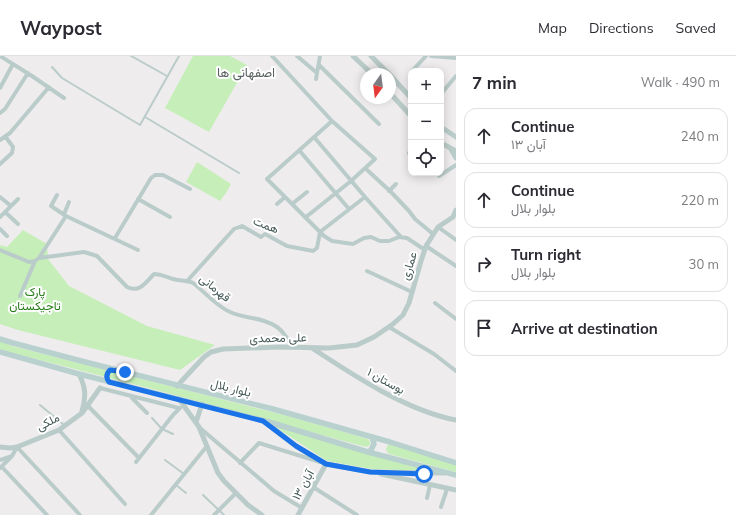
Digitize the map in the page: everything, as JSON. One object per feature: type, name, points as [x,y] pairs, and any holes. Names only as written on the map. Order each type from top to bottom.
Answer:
[{"type":"main road","name":"بلوار بلال","points":[[0,339],[13,344],[273,409],[456,463]]},
{"type":"main road","name":"بلوار بلال","points":[[0,352],[109,382],[202,404],[368,452],[456,475]]},
{"type":"main road","points":[[109,382],[107,374],[112,369]]},
{"type":"main road","points":[[368,452],[373,447],[374,440],[372,437]]},
{"type":"street","points":[[0,56],[64,98]]},
{"type":"street","points":[[272,56],[332,121],[375,159],[351,181],[306,217]]},
{"type":"street","points":[[297,56],[317,73]]},
{"type":"street","points":[[316,79],[320,56]]},
{"type":"street","points":[[353,56],[366,68]]},
{"type":"street","points":[[371,56],[384,68]]},
{"type":"street","points":[[414,68],[426,56]]},
{"type":"street","points":[[431,56],[456,58]]},
{"type":"street","points":[[0,87],[13,64]]},
{"type":"street","points":[[319,64],[379,124]]},
{"type":"street","points":[[0,114],[5,109],[28,73]]},
{"type":"street","points":[[444,90],[456,76]]},
{"type":"street","points":[[396,81],[408,95]]},
{"type":"street","points":[[0,140],[10,133],[49,87]]},
{"type":"street","points":[[396,100],[408,113]]},
{"type":"street","points":[[332,121],[267,179],[332,242],[353,244],[364,238],[371,237],[380,241],[389,241],[402,237],[426,248],[456,266]]},
{"type":"street","points":[[444,129],[456,137]]},
{"type":"street","points":[[0,164],[12,153],[13,147],[5,136]]},
{"type":"street","points":[[314,137],[365,197],[402,237]]},
{"type":"street","points":[[444,145],[453,150],[456,158]]},
{"type":"street","points":[[299,150],[350,209]]},
{"type":"street","points":[[444,172],[456,164]]},
{"type":"street","points":[[365,168],[409,211],[415,219],[433,234]]},
{"type":"street","points":[[115,238],[151,178],[155,175],[163,175],[190,189]]},
{"type":"street","points":[[389,191],[396,184]]},
{"type":"street","points":[[292,204],[307,192]]},
{"type":"street","points":[[57,195],[51,206],[65,215],[138,250]]},
{"type":"street","points":[[0,197],[10,206]]},
{"type":"street","points":[[277,204],[285,197]]},
{"type":"street","points":[[320,232],[365,197]]},
{"type":"street","points":[[0,217],[18,199]]},
{"type":"street","points":[[138,199],[170,217]]},
{"type":"street","points":[[0,250],[29,262],[35,261],[39,258],[65,215],[69,202]]},
{"type":"street","points":[[455,217],[456,210]]},
{"type":"street","points":[[5,212],[18,224]]},
{"type":"street","name":"عماری","points":[[390,327],[403,315],[410,303],[426,248],[433,234],[438,227],[455,217]]},
{"type":"street","name":"همت","points":[[188,280],[234,229],[242,226],[261,237],[265,234],[287,246],[313,251],[316,248],[320,232]]},
{"type":"street","points":[[438,227],[456,240]]},
{"type":"street","points":[[0,229],[7,236]]},
{"type":"street","name":"قهرمانی","points":[[39,258],[84,252],[97,256],[127,287],[133,290],[139,288],[154,274],[160,274],[174,279],[188,280],[231,313],[259,320],[277,327],[284,333],[293,347]]},
{"type":"street","points":[[20,296],[35,261]]},
{"type":"street","points":[[367,270],[412,292]]},
{"type":"street","points":[[435,304],[456,319]]},
{"type":"street","points":[[390,327],[434,354],[456,371]]},
{"type":"street","name":"علی محمدی","points":[[177,386],[204,357],[211,352],[223,349],[293,347],[329,348],[357,345],[390,327]]},
{"type":"street","name":"بوستان ۱","points":[[311,347],[336,364],[405,403],[436,415],[456,420]]},
{"type":"street","points":[[79,374],[83,382],[86,397],[82,413]]},
{"type":"street","points":[[100,388],[131,397],[182,406]]},
{"type":"street","name":"ملکی","points":[[20,447],[65,426],[82,413],[100,388]]},
{"type":"street","points":[[131,397],[147,413]]},
{"type":"street","points":[[180,399],[182,406],[197,424],[240,463],[274,491],[302,508]]},
{"type":"street","points":[[202,404],[197,424],[218,473],[248,505],[262,515]]},
{"type":"street","points":[[88,406],[138,460],[182,406]]},
{"type":"street","name":"۱۳ آبان","points":[[263,421],[296,446],[326,464],[370,472],[448,473]]},
{"type":"street","points":[[59,430],[125,504]]},
{"type":"street","points":[[240,463],[259,443],[326,464]]},
{"type":"street","points":[[151,515],[206,446]]},
{"type":"street","points":[[0,447],[20,447]]},
{"type":"street","points":[[20,447],[1,467],[47,515]]},
{"type":"street","points":[[20,447],[80,515]]},
{"type":"street","points":[[0,460],[12,456]]},
{"type":"street","name":"۱۳ آبان","points":[[298,515],[326,464]]},
{"type":"street","points":[[370,472],[456,490]]},
{"type":"street","points":[[427,498],[430,485]]},
{"type":"street","points":[[313,487],[357,515]]},
{"type":"street","points":[[441,507],[447,489]]},
{"type":"street","points":[[214,515],[236,493]]},
{"type":"lane","points":[[131,56],[167,76]]},
{"type":"lane","points":[[52,67],[62,78],[140,125],[179,56]]},
{"type":"lane","points":[[145,116],[239,173]]},
{"type":"lane","points":[[40,405],[65,426]]},
{"type":"lane","points":[[152,418],[162,429],[174,434]]},
{"type":"lane","points":[[165,460],[184,474]]},
{"type":"lane","points":[[175,485],[186,493]]},
{"type":"lane","points":[[203,495],[224,515]]},
{"type":"green space","points":[[193,56],[230,56],[247,65],[209,132],[165,108]]},
{"type":"green space","points":[[197,162],[231,184],[220,201],[186,182]]},
{"type":"green space","name":"پارک تاجیکستان","points":[[23,230],[47,244],[48,259],[69,286],[147,326],[215,345],[180,370],[18,330],[0,324],[0,245],[7,247]]},
{"type":"green space","points":[[0,341],[12,346],[288,416],[368,439],[370,445],[366,447],[9,352],[0,349]]},
{"type":"green space","points":[[274,426],[432,471],[371,469],[327,461]]},
{"type":"green space","points":[[390,444],[456,465],[456,472],[389,454],[386,449]]},
{"type":"district","name":"اصفهانی ها","points":[[246,72]]},
{"type":"route","points":[[125,372],[112,369],[108,371],[107,378],[109,382],[263,421],[312,457],[326,464],[370,472],[406,472],[424,474]]}]
